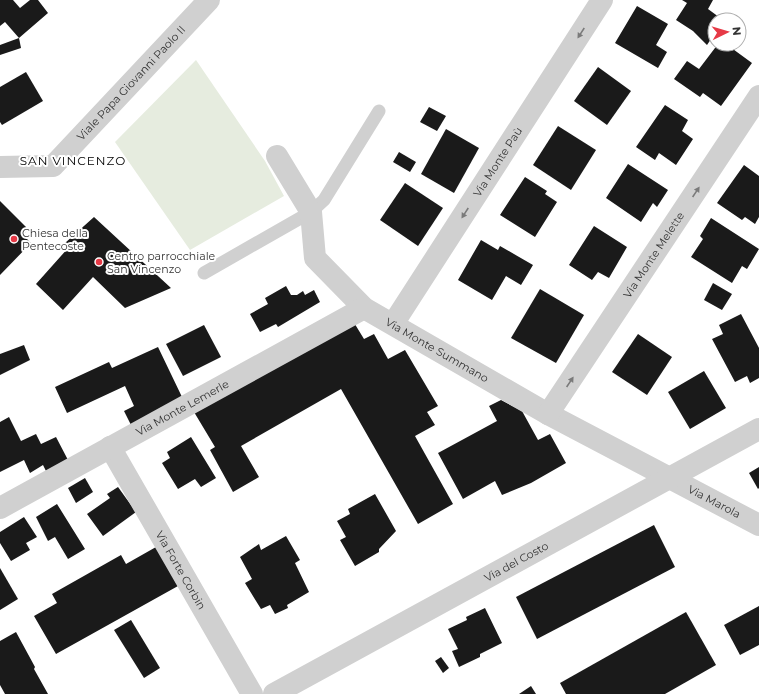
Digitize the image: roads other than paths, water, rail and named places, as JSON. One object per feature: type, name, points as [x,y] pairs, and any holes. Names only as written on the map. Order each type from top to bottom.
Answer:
[{"type":"street","name":"Viale Papa Giovanni Paolo II","points":[[0,167],[53,166],[209,0]]},
{"type":"street","name":"Via Monte Paù","points":[[393,324],[602,0]]},
{"type":"street","name":"Via Monte Melette","points":[[548,414],[759,96]]},
{"type":"street","name":"Via Monte Summano","points":[[278,156],[311,212],[315,258],[364,308],[548,414],[669,479]]},
{"type":"street","name":"Via Monte Lemerle","points":[[0,508],[364,308]]},
{"type":"street","name":"Via del Costo","points":[[274,694],[759,429]]},
{"type":"street","name":"Via Forte Corbin","points":[[110,447],[252,694]]},
{"type":"street","name":"Via Marola","points":[[669,479],[759,525]]},
{"type":"lane","points":[[204,273],[311,212],[324,200],[378,112]]},
{"type":"place","name":"Chiesa della Pentecoste","points":[[14,239]]},
{"type":"place","name":"Centro parrocchiale San Vincenzo","points":[[99,262]]},
{"type":"district","name":"SAN VINCENZO","points":[[73,160]]}]
